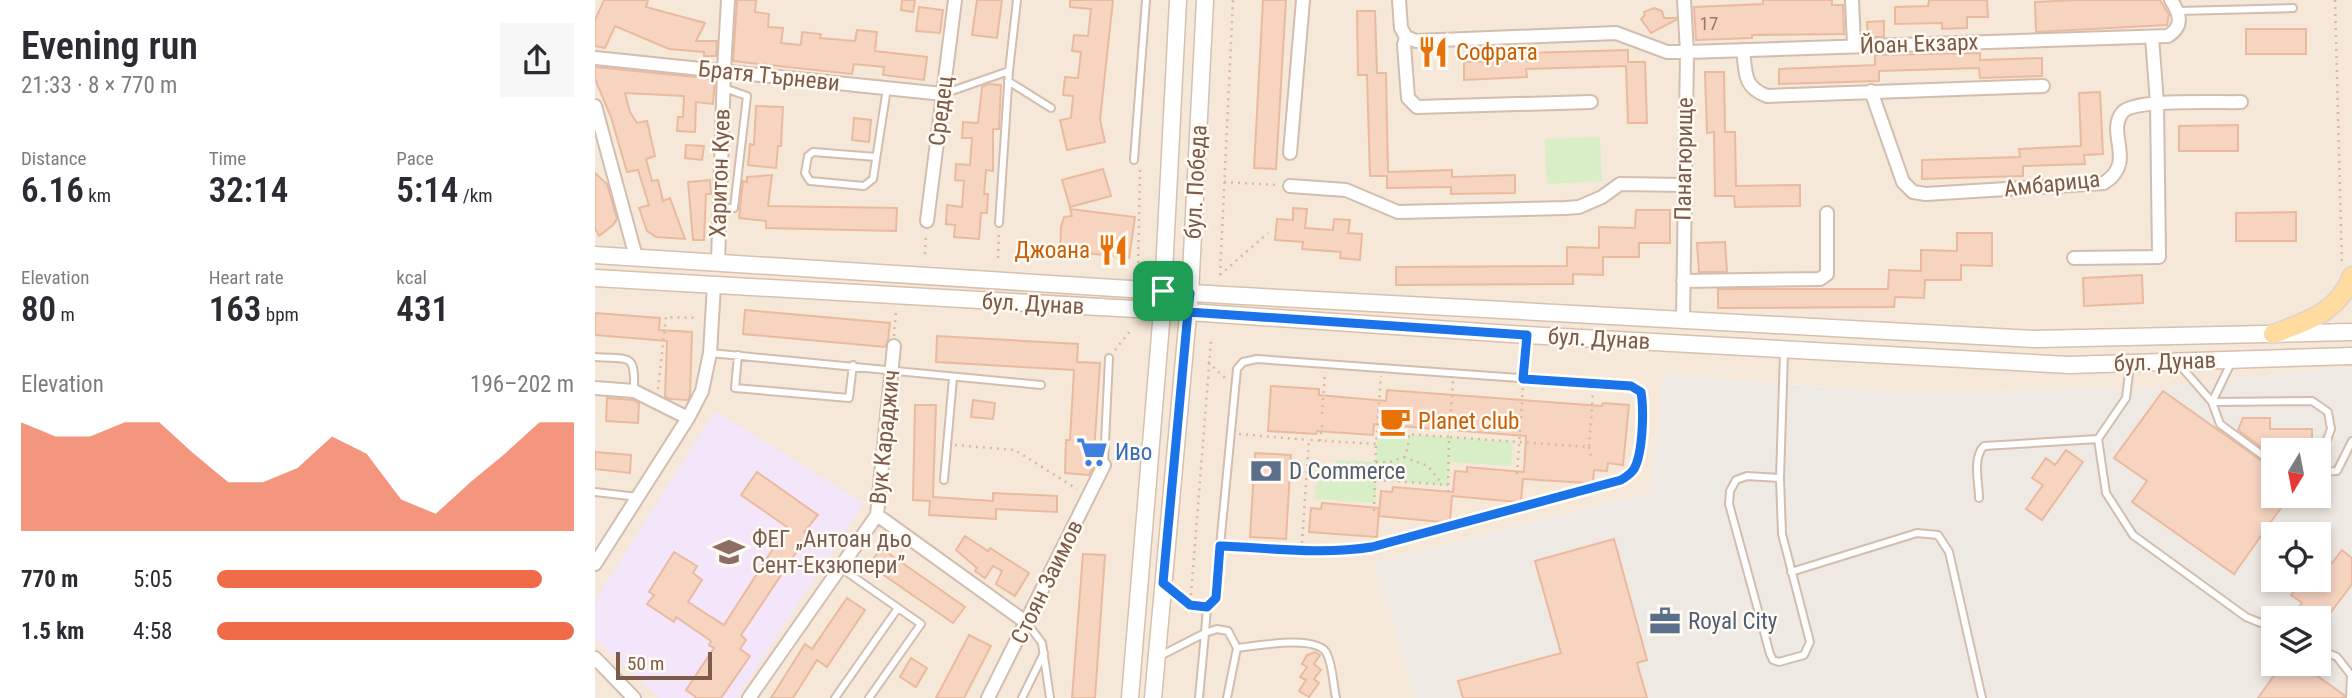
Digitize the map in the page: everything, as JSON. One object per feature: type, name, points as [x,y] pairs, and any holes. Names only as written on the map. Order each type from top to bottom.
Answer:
[{"type":"main road","name":"бул. Победа","points":[[1130,698],[1162,311],[1178,0]]},
{"type":"main road","name":"бул. Победа","points":[[1153,698],[1190,293],[1205,0]]},
{"type":"main road","name":"бул. Дунав","points":[[595,255],[1190,293],[2035,339],[2352,332]]},
{"type":"main road","points":[[2273,334],[2327,311],[2343,296],[2347,273]]},
{"type":"main road","name":"бул. Дунав","points":[[595,278],[2069,365],[2352,356]]},
{"type":"street","name":"Харитон Куев","points":[[718,262],[728,0]]},
{"type":"street","name":"Средец","points":[[927,221],[955,0]]},
{"type":"street","points":[[1290,153],[1303,0]]},
{"type":"street","points":[[1399,0],[1401,28],[1406,37],[1404,46],[1408,98],[1417,107],[1591,102]]},
{"type":"street","name":"Панагюрище","points":[[1683,318],[1687,52],[1684,0]]},
{"type":"street","points":[[1852,0],[1854,46]]},
{"type":"street","points":[[2074,258],[2159,257],[2157,103],[2152,37],[2168,36],[2177,31],[2180,21],[2175,6]]},
{"type":"street","name":"Йоан Екзарх","points":[[1406,37],[1416,41],[1616,33],[1667,52],[2152,37]]},
{"type":"street","points":[[1743,50],[1747,80],[1754,91],[1767,96],[2043,86]]},
{"type":"street","name":"Братя Търневи","points":[[595,58],[943,94]]},
{"type":"street","name":"Амбарица","points":[[1871,91],[1903,181],[1913,192],[1926,194],[2104,183],[2115,176],[2120,163],[2118,123],[2122,112],[2132,106],[2241,102]]},
{"type":"street","points":[[595,106],[636,257]]},
{"type":"street","points":[[1290,186],[1346,190],[1398,212],[1579,207],[1602,197],[1620,184],[1683,185]]},
{"type":"street","points":[[1683,281],[1820,279],[1827,274],[1826,214]]},
{"type":"street","points":[[595,564],[688,418],[702,391],[710,353],[714,285]]},
{"type":"street","name":"Вук Караджич","points":[[749,698],[877,515],[894,346]]},
{"type":"street","points":[[595,388],[634,391],[688,418]]},
{"type":"street","name":"Стоян Заимов","points":[[988,698],[1104,465]]},
{"type":"street","points":[[877,515],[1027,622]]},
{"type":"street","points":[[595,658],[634,698]]},
{"type":"lane","points":[[999,223],[1008,81],[1017,0]]},
{"type":"lane","points":[[1134,160],[1146,0]]},
{"type":"lane","points":[[2175,6],[2293,8]]},
{"type":"lane","points":[[943,94],[1009,71]]},
{"type":"lane","points":[[1008,81],[1051,108]]},
{"type":"lane","points":[[719,208],[734,208],[747,96],[723,88]]},
{"type":"lane","points":[[876,157],[813,152],[808,156],[805,173],[810,181],[864,186],[873,179],[887,88]]},
{"type":"lane","points":[[1523,379],[1527,335]]},
{"type":"lane","points":[[1780,478],[1748,476],[1736,480],[1731,491],[1730,505],[1770,654],[1773,660],[1779,662],[1804,654],[1810,642],[1782,534],[1780,478],[1784,349]]},
{"type":"lane","points":[[710,353],[1041,384]]},
{"type":"lane","points":[[739,355],[735,388],[761,391],[849,398],[853,365]]},
{"type":"lane","points":[[595,357],[627,359],[632,362],[634,391]]},
{"type":"lane","points":[[1104,465],[1109,358]]},
{"type":"lane","points":[[1199,698],[1207,607],[1216,598],[1220,546],[1234,385],[1237,369],[1243,362],[1257,359],[1631,386],[1641,392],[1643,405],[1638,458],[1632,471],[1621,480],[1372,547],[1353,550],[1301,550],[1220,546]]},
{"type":"lane","points":[[2212,402],[2233,359]]},
{"type":"lane","points":[[2177,362],[2212,402],[2220,424],[2261,454]]},
{"type":"lane","points":[[2130,363],[2126,398],[2098,439],[2106,494],[2133,535],[2246,617],[2261,623]]},
{"type":"lane","points":[[944,480],[953,377]]},
{"type":"lane","points":[[2212,402],[2312,401],[2328,412],[2331,429],[2328,438]]},
{"type":"lane","points":[[1979,498],[1977,460],[1984,446],[2098,439]]},
{"type":"lane","points":[[2331,471],[2337,471],[2352,441]]},
{"type":"lane","points":[[595,492],[638,497]]},
{"type":"lane","points":[[1791,572],[1917,533],[1938,535],[1949,551],[1982,698]]},
{"type":"lane","points":[[839,567],[921,624],[869,698]]},
{"type":"lane","points":[[1163,583],[1190,605],[1207,607]]},
{"type":"lane","points":[[835,698],[898,608]]},
{"type":"lane","points":[[1027,622],[1042,643],[1050,698]]},
{"type":"lane","points":[[1155,659],[1205,633],[1217,629],[1228,631],[1237,648],[1227,698]]},
{"type":"lane","points":[[1237,648],[1306,642],[1318,645],[1327,652],[1336,698]]},
{"type":"lane","points":[[1022,698],[1044,653]]},
{"type":"lane","points":[[2331,654],[2337,657],[2351,675],[2350,698]]},
{"type":"path","points":[[1233,0],[1220,275],[1268,233]]},
{"type":"path","points":[[2335,0],[2347,273]]},
{"type":"path","points":[[1134,160],[1140,167],[1141,175],[1138,270]]},
{"type":"path","points":[[1224,182],[1290,186]]},
{"type":"path","points":[[925,254],[927,221]]},
{"type":"path","points":[[998,258],[999,223]]},
{"type":"path","points":[[894,346],[896,311]]},
{"type":"path","points":[[657,403],[666,317],[712,319]]},
{"type":"path","points":[[1109,358],[1130,331]]},
{"type":"path","points":[[1190,605],[1211,341]]},
{"type":"path","points":[[1208,362],[1234,385]]},
{"type":"path","points":[[1322,414],[1325,365]]},
{"type":"path","points":[[1374,511],[1382,370]]},
{"type":"path","points":[[1448,492],[1453,374]]},
{"type":"path","points":[[1517,474],[1523,379]]},
{"type":"path","points":[[1591,457],[1589,447],[1593,384]]},
{"type":"path","points":[[1320,441],[1322,425]]},
{"type":"path","points":[[1377,432],[1589,447]]},
{"type":"path","points":[[1230,434],[1376,444]]},
{"type":"path","points":[[1404,457],[1409,434]]},
{"type":"path","points":[[1301,550],[1309,440]]},
{"type":"path","points":[[946,444],[1015,450],[1089,496]]},
{"type":"path","points":[[1377,463],[1404,457],[1428,466],[1442,484]]},
{"type":"path","points":[[1377,480],[1448,485]]},
{"type":"shaded area","points":[[595,0],[2352,0],[2352,367],[2163,387],[1914,394],[1664,374],[1651,492],[1375,562],[1415,698],[595,698]]},
{"type":"shaded area","points":[[2352,367],[2352,698],[1415,698],[1375,562],[1651,492],[1663,374],[1914,394],[2163,387]]},
{"type":"shaded area","name":"ФЕГ „Антоан дьо Сент-Екзюпери”","points":[[715,411],[864,503],[737,698],[659,698],[595,639],[595,601]]},
{"type":"green space","points":[[1600,137],[1602,181],[1547,184],[1545,139]]},
{"type":"green space","points":[[1377,432],[1513,442],[1511,466],[1449,462],[1448,485],[1377,480],[1375,503],[1315,499],[1316,484],[1323,479],[1334,479],[1336,460],[1376,462]]},
{"type":"building","points":[[604,0],[648,0],[646,7],[705,23],[696,41],[717,41],[716,56],[704,56],[704,52],[669,49],[615,26],[605,48],[595,46],[595,20]]},
{"type":"building","points":[[737,0],[756,0],[755,12],[769,14],[768,27],[783,28],[781,43],[801,45],[802,32],[821,34],[820,38],[855,41],[857,30],[877,32],[875,51],[927,57],[924,80],[883,75],[884,67],[854,64],[852,74],[733,61]]},
{"type":"building","points":[[902,0],[915,0],[913,12],[901,10]]},
{"type":"building","points":[[977,0],[1002,0],[997,38],[972,35]]},
{"type":"building","points":[[1070,0],[1113,0],[1100,120],[1105,142],[1067,150],[1060,120],[1071,118],[1073,96],[1063,95],[1065,77],[1078,78],[1081,52],[1072,51],[1074,35],[1088,36],[1091,9],[1070,7]]},
{"type":"building","points":[[1263,0],[1286,0],[1276,169],[1254,168]]},
{"type":"building","points":[[1763,0],[1832,0],[1832,5],[1843,5],[1844,34],[1752,35],[1752,38],[1696,40],[1694,7],[1763,4]]},
{"type":"building","points":[[1929,0],[1987,0],[1988,17],[1967,17],[1967,28],[1942,29],[1942,23],[1895,24],[1895,7],[1928,6]]},
{"type":"building","points":[[2160,0],[2169,15],[2167,25],[2036,32],[2035,2]]},
{"type":"building","points":[[919,7],[943,10],[940,33],[916,31]]},
{"type":"building","points":[[1654,8],[1662,11],[1664,18],[1676,20],[1651,33],[1641,19],[1645,15],[1644,12]]},
{"type":"building","points":[[1357,11],[1375,11],[1377,73],[1386,73],[1388,172],[1452,170],[1452,177],[1515,175],[1515,193],[1451,194],[1451,187],[1387,188],[1387,176],[1370,176],[1367,75],[1358,75]]},
{"type":"building","points":[[1884,21],[1884,37],[1868,37],[1867,22]]},
{"type":"building","points":[[2246,29],[2306,29],[2306,54],[2246,54]]},
{"type":"building","points":[[1628,50],[1628,62],[1645,62],[1647,123],[1628,123],[1626,66],[1526,69],[1527,77],[1464,80],[1464,62],[1526,61],[1525,53]]},
{"type":"building","points":[[1980,53],[1980,60],[2042,58],[2042,76],[1980,78],[1979,68],[1879,71],[1879,81],[1779,84],[1779,69],[1875,65],[1875,55]]},
{"type":"building","points":[[595,67],[715,79],[713,104],[696,102],[695,132],[677,131],[678,117],[683,117],[684,96],[625,93],[630,112],[637,123],[647,121],[655,156],[646,159],[652,181],[658,180],[663,201],[670,198],[685,239],[656,237],[647,231],[639,208],[649,205],[638,170],[627,172],[611,117],[595,79]]},
{"type":"building","points":[[1705,72],[1724,72],[1725,132],[1735,132],[1736,186],[1800,185],[1800,206],[1735,207],[1734,196],[1715,196],[1714,132],[1707,133]]},
{"type":"building","points":[[988,84],[1001,85],[999,129],[993,129],[993,171],[986,170],[984,194],[988,194],[987,213],[981,213],[979,239],[954,237],[955,225],[946,224],[947,205],[962,207],[964,181],[955,180],[956,164],[970,165],[972,138],[962,138],[963,122],[978,123],[982,87]]},
{"type":"building","points":[[2100,92],[2103,154],[2084,155],[2085,164],[2023,166],[2023,176],[1922,179],[1922,160],[2020,157],[2019,149],[2081,146],[2079,93]]},
{"type":"building","points":[[756,106],[783,107],[781,146],[778,146],[776,168],[748,165],[750,144],[754,145]]},
{"type":"building","points":[[854,118],[871,120],[869,142],[852,140]]},
{"type":"building","points":[[2238,125],[2238,151],[2179,151],[2179,126]]},
{"type":"building","points":[[686,145],[704,146],[702,160],[685,158]]},
{"type":"building","points":[[1103,169],[1111,196],[1070,207],[1062,180]]},
{"type":"building","points":[[595,173],[607,184],[617,219],[599,236],[595,228]]},
{"type":"building","points":[[772,175],[768,206],[897,208],[896,231],[766,228],[766,221],[739,218],[743,181],[747,182],[747,177]]},
{"type":"building","points":[[710,180],[711,194],[706,194],[704,240],[693,240],[688,182]]},
{"type":"building","points":[[1293,208],[1307,209],[1305,228],[1333,230],[1334,219],[1350,220],[1348,233],[1362,234],[1360,260],[1340,258],[1341,252],[1302,249],[1303,242],[1275,240],[1277,219],[1293,220]]},
{"type":"building","points":[[1070,209],[1135,217],[1129,258],[1060,250],[1061,227],[1064,217],[1072,216]]},
{"type":"building","points":[[1636,210],[1670,210],[1670,243],[1639,243],[1639,257],[1603,257],[1603,275],[1573,274],[1573,284],[1396,285],[1396,267],[1567,266],[1567,247],[1599,248],[1599,227],[1635,228]]},
{"type":"building","points":[[2296,212],[2296,241],[2236,241],[2236,213]]},
{"type":"building","points":[[1957,233],[1992,233],[1992,266],[1961,265],[1961,280],[1925,280],[1924,298],[1895,297],[1894,307],[1718,308],[1718,289],[1888,289],[1889,270],[1921,271],[1921,250],[1957,251]]},
{"type":"building","points":[[1725,242],[1727,272],[1699,272],[1697,243]]},
{"type":"building","points":[[2142,275],[2143,303],[2084,306],[2083,278]]},
{"type":"building","points":[[745,310],[890,323],[888,340],[885,347],[743,334]]},
{"type":"building","points":[[595,313],[660,318],[659,330],[692,332],[688,400],[665,397],[667,341],[595,335]]},
{"type":"building","points":[[937,336],[1078,344],[1077,362],[1100,363],[1093,467],[1089,475],[1065,473],[1066,440],[1070,440],[1074,370],[936,362]]},
{"type":"building","points":[[1271,386],[1319,389],[1319,395],[1386,401],[1387,390],[1602,406],[1603,403],[1629,405],[1623,465],[1608,463],[1607,471],[1594,470],[1593,482],[1586,483],[1523,479],[1521,501],[1518,502],[1452,496],[1450,520],[1442,522],[1379,516],[1381,491],[1392,492],[1393,487],[1453,492],[1455,471],[1467,472],[1467,467],[1524,472],[1526,436],[1374,424],[1373,435],[1268,431]]},
{"type":"building","points":[[2163,391],[2261,460],[2261,508],[2281,508],[2271,522],[2261,522],[2261,536],[2234,574],[2132,502],[2147,481],[2114,458]]},
{"type":"building","points":[[607,398],[639,403],[638,423],[606,421]]},
{"type":"building","points":[[973,400],[995,403],[993,419],[971,417]]},
{"type":"building","points":[[915,405],[936,405],[933,497],[993,501],[993,493],[1057,496],[1057,512],[996,509],[996,519],[929,515],[930,501],[913,500]]},
{"type":"building","points":[[2243,418],[2270,418],[2270,429],[2312,429],[2312,438],[2261,438],[2261,447],[2238,430]]},
{"type":"building","points":[[2066,450],[2083,462],[2042,520],[2026,509],[2043,485],[2032,478],[2046,458],[2055,465]]},
{"type":"building","points":[[595,452],[631,455],[630,473],[595,469]]},
{"type":"building","points":[[1255,453],[1291,455],[1286,539],[1250,537]]},
{"type":"building","points":[[757,472],[818,515],[804,532],[808,535],[741,635],[746,640],[740,649],[750,656],[721,698],[697,698],[686,690],[714,648],[709,645],[711,641],[676,617],[674,622],[647,604],[654,595],[649,592],[674,552],[697,566],[693,573],[702,580],[688,602],[724,625],[787,527],[741,495]]},
{"type":"building","points":[[1322,503],[1379,508],[1377,537],[1309,532],[1311,508],[1321,509]]},
{"type":"building","points":[[965,536],[988,551],[990,548],[1029,573],[1015,596],[996,584],[1002,571],[993,566],[985,578],[956,550]]},
{"type":"building","points":[[1614,539],[1647,660],[1637,663],[1647,698],[1463,698],[1458,681],[1561,653],[1535,561]]},
{"type":"building","points":[[881,548],[965,607],[953,623],[869,565]]},
{"type":"building","points":[[2342,550],[2352,558],[2352,584],[2331,612],[2331,606],[2300,606],[2302,603],[2291,595],[2293,592],[2331,592],[2332,563]]},
{"type":"building","points":[[1083,554],[1105,555],[1095,698],[1072,698]]},
{"type":"building","points":[[847,598],[865,610],[827,667],[817,660],[793,698],[771,698],[805,644],[812,649]]},
{"type":"building","points":[[969,635],[991,646],[964,698],[936,698]]},
{"type":"building","points":[[1315,652],[1320,655],[1314,664],[1321,670],[1314,679],[1319,683],[1309,697],[1299,691],[1306,680],[1300,677],[1307,667],[1302,664],[1307,655]]},
{"type":"building","points":[[911,658],[927,668],[916,687],[900,677]]},
{"type":"building","points":[[2274,676],[2317,676],[2344,695],[2344,698],[2258,698]]},
{"type":"place","name":"Софрата","points":[[1433,52]]},
{"type":"place","name":"Джоана","points":[[1113,250]]},
{"type":"place","name":"Planet club","points":[[1395,421]]},
{"type":"place","name":"Иво","points":[[1092,452]]},
{"type":"place","name":"D Commerce","points":[[1266,471]]},
{"type":"place","name":"ФЕГ „Антоан дьо Сент-Екзюпери”","points":[[729,552]]},
{"type":"place","name":"Royal City","points":[[1665,621]]},
{"type":"route","points":[[1163,291],[1162,311],[1188,312],[1163,583],[1190,605],[1207,607],[1216,598],[1220,546],[1301,550],[1353,550],[1372,547],[1621,480],[1632,471],[1638,458],[1643,405],[1641,392],[1631,386],[1523,379],[1527,335],[1188,312],[1190,293],[1163,291]]}]
